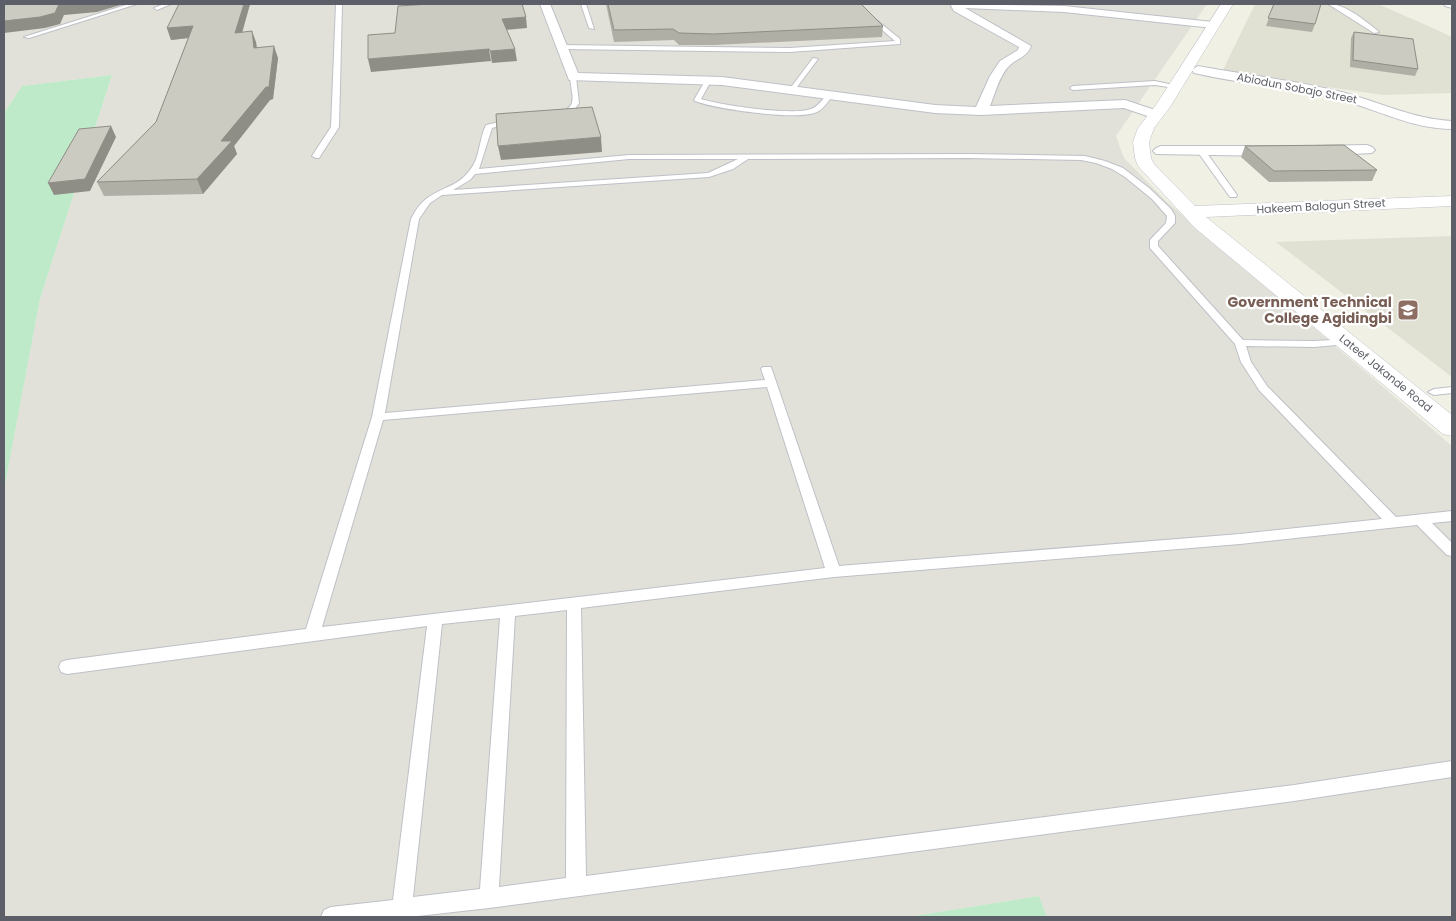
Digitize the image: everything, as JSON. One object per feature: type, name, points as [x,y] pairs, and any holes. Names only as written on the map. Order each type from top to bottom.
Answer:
[{"type":"main road","name":"Lateef Jakande Road","points":[[1241,4],[1198,70],[1162,119],[1146,128],[1141,142],[1143,158],[1147,166],[1205,217],[1452,428]]},
{"type":"main road","name":"Lateef Jakande Road","points":[[1162,119],[1175,86],[1225,7]]},
{"type":"main road","name":"Lateef Jakande Road","points":[[1162,144],[1162,160],[1205,217],[1367,340],[1443,391],[1452,407]]},
{"type":"main road","name":"Hakeem Balogun Street","points":[[1205,217],[1452,200]]},
{"type":"main road","name":"Hakeem Balogun Street","points":[[1205,217],[1452,213]]},
{"type":"street","points":[[545,4],[573,77],[708,81],[935,109],[981,111],[1117,104],[1134,106],[1162,119]]},
{"type":"street","points":[[981,111],[996,76],[1004,64],[1023,52],[1025,46],[958,9],[956,6],[958,5],[1064,9],[1213,24]]},
{"type":"street","points":[[1208,8],[1225,7]]},
{"type":"street","name":"Abiodun Sobajo Street","points":[[1198,70],[1338,95],[1408,118],[1442,126],[1452,125]]},
{"type":"street","points":[[1162,144],[1201,151],[1367,150]]},
{"type":"lane","points":[[27,37],[134,4]]},
{"type":"lane","points":[[157,8],[168,4]]},
{"type":"lane","points":[[316,156],[335,127],[339,4]]},
{"type":"lane","points":[[583,4],[592,28]]},
{"type":"lane","points":[[562,47],[790,50],[898,43],[898,40],[854,4]]},
{"type":"lane","points":[[1331,4],[1342,9],[1376,32]]},
{"type":"lane","points":[[792,90],[815,58]]},
{"type":"lane","points":[[543,117],[562,115],[571,111],[576,103],[573,77]]},
{"type":"lane","points":[[708,81],[697,100],[786,112],[803,112],[815,110],[830,95]]},
{"type":"lane","points":[[1073,88],[1155,84],[1175,86]]},
{"type":"lane","points":[[312,634],[378,417],[415,220],[422,204],[474,172],[488,127],[524,120]]},
{"type":"lane","points":[[1201,151],[1233,195]]},
{"type":"lane","points":[[474,172],[629,157],[749,156],[1081,158],[1116,167],[1127,173],[1164,206],[1171,216],[1170,224],[1154,240],[1153,246],[1240,344],[1246,362],[1263,388],[1394,523]]},
{"type":"lane","points":[[438,194],[709,175],[730,167],[749,156]]},
{"type":"lane","points":[[1240,344],[1314,344],[1348,341]]},
{"type":"lane","points":[[767,369],[834,572]]},
{"type":"lane","points":[[378,417],[772,383]]},
{"type":"lane","points":[[67,667],[312,634],[435,621],[834,572],[1240,539],[1452,516]]},
{"type":"lane","points":[[1421,520],[1452,551]]},
{"type":"lane","points":[[574,604],[576,887]]},
{"type":"lane","points":[[489,898],[508,611]]},
{"type":"lane","points":[[402,910],[435,621]]},
{"type":"lane","points":[[331,917],[402,910],[1294,793],[1452,769]]},
{"type":"shaded area","points":[[4,4],[1207,4],[1116,136],[1124,158],[1166,201],[1452,446],[1452,917],[1047,917],[1039,896],[908,917],[4,917],[4,490],[40,299],[112,75],[22,86],[4,113]]},
{"type":"shaded area","points":[[1255,4],[1378,4],[1435,29],[1452,37],[1452,93],[1383,95],[1222,72]]},
{"type":"shaded area","name":"Government Technical College Agidingbi","points":[[1452,236],[1452,377],[1276,242]]},
{"type":"green space","points":[[112,75],[40,299],[4,490],[4,113],[22,86]]},
{"type":"green space","points":[[1039,896],[1047,917],[908,917]]},
{"type":"building","points":[[4,4],[59,4],[55,13],[40,17],[4,21]]},
{"type":"building","points":[[179,4],[244,4],[235,33],[252,31],[254,48],[274,46],[269,87],[266,87],[221,141],[232,141],[197,179],[97,182],[156,122],[193,26],[167,28]]},
{"type":"building","points":[[522,4],[526,17],[502,19],[515,49],[490,51],[489,49],[368,59],[368,35],[395,33],[398,6]]},
{"type":"building","points":[[608,4],[861,4],[883,26],[714,34],[679,33],[673,29],[614,30]]},
{"type":"building","points":[[1274,4],[1321,4],[1315,24],[1268,18]]},
{"type":"building","points":[[1354,32],[1413,39],[1418,69],[1353,60]]},
{"type":"building","points":[[592,107],[601,137],[498,146],[496,114]]},
{"type":"building","points":[[111,126],[85,179],[48,183],[79,129]]},
{"type":"building","points":[[1344,145],[1377,170],[1274,171],[1245,146]]},
{"type":"place","name":"Government Technical College Agidingbi","points":[[1408,310]]}]
